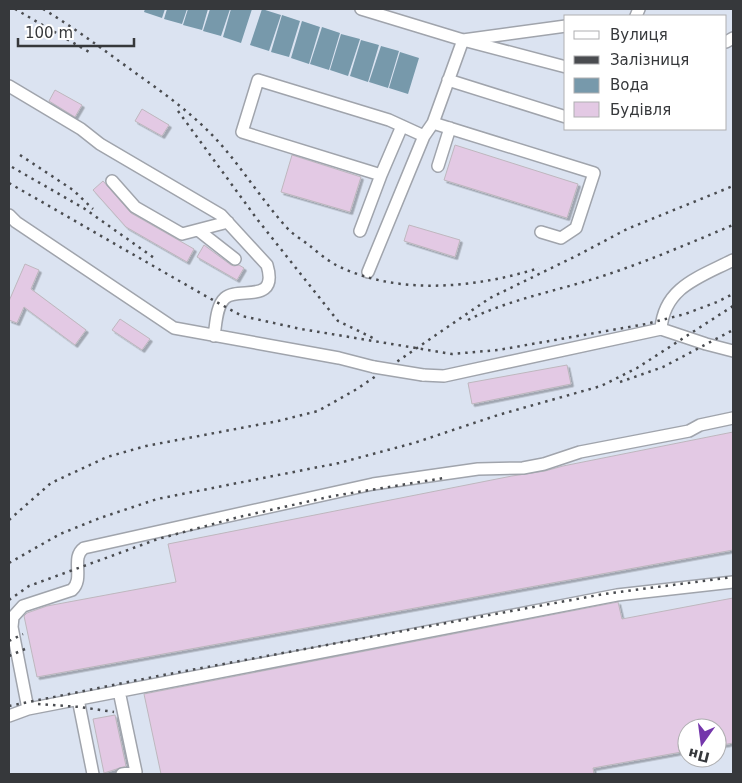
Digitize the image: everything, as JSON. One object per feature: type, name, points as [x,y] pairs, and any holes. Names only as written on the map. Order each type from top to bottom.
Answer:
[{"type":"lane","points":[[361,9],[463,40],[564,66]]},
{"type":"lane","points":[[463,40],[564,26]]},
{"type":"lane","points":[[368,272],[424,136],[433,122],[463,40]]},
{"type":"lane","points":[[381,174],[242,132],[258,80],[389,120],[424,136]]},
{"type":"lane","points":[[448,80],[564,115]]},
{"type":"lane","points":[[9,86],[81,128],[100,144],[221,215],[267,265],[270,274],[267,284],[260,292],[230,295],[220,304],[214,336]]},
{"type":"lane","points":[[433,122],[594,173],[576,228],[561,238],[541,232]]},
{"type":"lane","points":[[360,231],[381,174],[402,126]]},
{"type":"lane","points":[[438,166],[450,128]]},
{"type":"lane","points":[[112,181],[135,207],[182,234],[228,222]]},
{"type":"lane","points":[[9,215],[16,222],[174,328],[339,358],[374,367],[423,375],[444,376],[661,329],[733,351]]},
{"type":"lane","points":[[198,230],[235,259]]},
{"type":"lane","points":[[661,329],[666,305],[675,293],[687,284],[733,260]]},
{"type":"lane","points":[[28,709],[12,627],[13,617],[23,606],[72,590],[76,586],[78,577],[77,557],[84,548],[373,484],[478,469],[523,468],[544,464],[580,452],[689,432],[700,425],[733,418]]},
{"type":"lane","points":[[9,716],[28,709],[78,699],[617,596],[733,582]]},
{"type":"lane","points":[[119,691],[136,772],[122,774]]},
{"type":"lane","points":[[78,699],[94,774]]},
{"type":"shaded area","points":[[9,9],[733,9],[733,774],[9,774]]},
{"type":"water","points":[[145,9],[165,9],[162,18],[144,12]]},
{"type":"water","points":[[167,9],[187,9],[182,24],[164,19]]},
{"type":"water","points":[[188,9],[208,9],[202,30],[183,25]]},
{"type":"water","points":[[210,9],[230,9],[221,36],[203,31]]},
{"type":"water","points":[[231,9],[252,9],[241,43],[223,37]]},
{"type":"water","points":[[262,9],[281,15],[269,51],[250,45]]},
{"type":"water","points":[[282,15],[300,21],[289,57],[271,52]]},
{"type":"water","points":[[302,21],[320,27],[309,64],[291,58]]},
{"type":"water","points":[[322,27],[340,33],[329,70],[310,64]]},
{"type":"water","points":[[341,34],[360,39],[348,76],[330,70]]},
{"type":"water","points":[[361,40],[379,45],[368,82],[350,76]]},
{"type":"water","points":[[381,46],[399,51],[388,88],[369,82]]},
{"type":"water","points":[[400,52],[419,58],[408,94],[389,88]]},
{"type":"building","points":[[55,90],[82,105],[75,117],[49,101]]},
{"type":"building","points":[[142,109],[169,125],[162,136],[135,121]]},
{"type":"building","points":[[455,145],[578,184],[567,218],[444,180]]},
{"type":"building","points":[[292,155],[361,177],[350,212],[281,192]]},
{"type":"building","points":[[103,181],[131,213],[194,249],[187,262],[126,227],[93,190]]},
{"type":"building","points":[[409,225],[460,240],[455,257],[404,241]]},
{"type":"building","points":[[204,245],[231,265],[239,265],[244,268],[237,280],[197,257]]},
{"type":"building","points":[[25,264],[39,270],[31,289],[86,330],[75,345],[24,307],[17,323],[9,320],[9,301]]},
{"type":"building","points":[[120,319],[150,339],[142,350],[112,330]]},
{"type":"building","points":[[567,365],[571,384],[472,404],[468,383]]},
{"type":"building","points":[[733,432],[733,550],[37,677],[24,616],[27,613],[47,606],[176,582],[168,544],[545,471]]},
{"type":"building","points":[[733,598],[733,743],[727,744],[727,718],[677,718],[677,753],[593,768],[594,774],[161,774],[144,694],[618,602],[622,619]]},
{"type":"building","points":[[115,715],[126,766],[104,773],[93,719]]},
{"type":"railway","points":[[15,9],[89,52]]},
{"type":"railway","points":[[43,9],[76,30],[168,96],[195,119],[216,139],[288,229],[336,265],[360,275],[385,281],[410,285],[437,286],[489,280],[539,268]]},
{"type":"railway","points":[[178,111],[257,219],[338,321],[373,338]]},
{"type":"railway","points":[[20,155],[73,190],[93,209]]},
{"type":"railway","points":[[12,167],[85,209],[157,260]]},
{"type":"railway","points":[[9,183],[242,316],[301,329],[452,354],[498,350],[646,324],[685,314],[733,294]]},
{"type":"railway","points":[[9,520],[51,483],[107,457],[146,446],[278,421],[318,411],[357,389],[490,298],[627,229],[733,186]]},
{"type":"railway","points":[[468,320],[509,303],[619,271],[733,225]]},
{"type":"railway","points":[[9,563],[60,534],[157,499],[339,463],[414,443],[498,415],[601,386],[637,368],[733,306]]},
{"type":"railway","points":[[620,382],[663,367],[733,330]]},
{"type":"railway","points":[[9,600],[29,586],[158,539],[239,517],[333,496],[444,478]]},
{"type":"railway","points":[[9,706],[158,676],[604,594],[733,577]]},
{"type":"railway","points":[[9,641],[23,634]]},
{"type":"railway","points":[[9,656],[25,649]]},
{"type":"railway","points":[[38,704],[114,712]]}]
